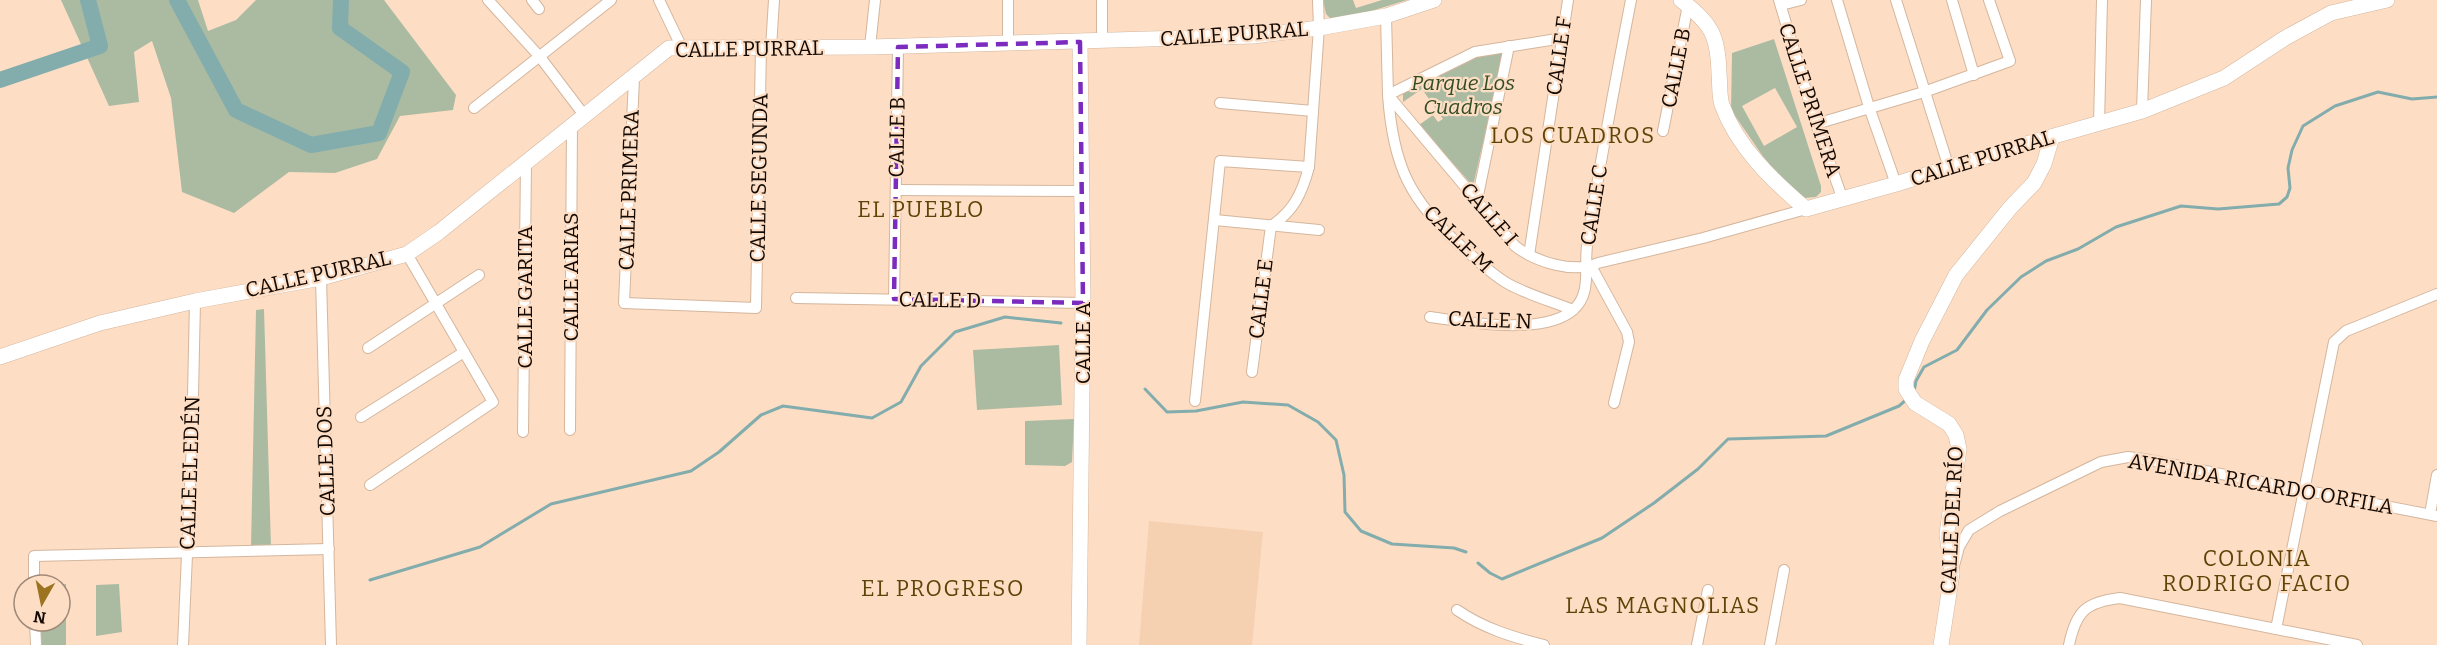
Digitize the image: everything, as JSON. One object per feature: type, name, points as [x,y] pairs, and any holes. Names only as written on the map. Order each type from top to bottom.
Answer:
[{"type":"street","points":[[488,0],[540,57],[578,119]]},
{"type":"street","points":[[474,108],[611,0]]},
{"type":"street","points":[[659,0],[682,48]]},
{"type":"street","name":"CALLE SEGUNDA","points":[[624,303],[756,308],[766,48],[774,0]]},
{"type":"street","points":[[870,47],[875,0]]},
{"type":"street","points":[[1008,0],[1008,44]]},
{"type":"street","points":[[1102,0],[1102,40]]},
{"type":"street","points":[[1271,226],[1284,217],[1296,203],[1309,167],[1319,28],[1318,0]]},
{"type":"street","name":"CALLE PURRAL","points":[[0,357],[100,323],[195,301],[321,278],[407,254],[439,232],[669,48],[898,47],[1254,36],[1319,28],[1386,16],[1417,3],[1434,0]]},
{"type":"street","name":"CALLE F","points":[[1529,255],[1568,0]]},
{"type":"street","name":"CALLE C","points":[[1588,267],[1604,144],[1631,0]]},
{"type":"street","points":[[1780,3],[1801,0]]},
{"type":"street","points":[[1837,0],[1869,107],[1896,184]]},
{"type":"street","points":[[1896,0],[1950,168]]},
{"type":"street","points":[[1952,0],[1974,75]]},
{"type":"street","points":[[1816,124],[1924,92],[2010,61],[1989,0]]},
{"type":"street","points":[[2099,123],[2102,0]]},
{"type":"street","points":[[2142,111],[2145,0]]},
{"type":"street","name":"CALLE PURRAL","points":[[1806,209],[2142,111],[2224,78],[2285,38],[2331,13],[2387,0]]},
{"type":"street","points":[[1684,3],[1704,20],[1718,44],[1721,102],[1727,118],[1764,170],[1806,209]]},
{"type":"street","name":"CALLE B","points":[[1663,131],[1684,3]]},
{"type":"street","name":"CALLE PRIMERA","points":[[1780,3],[1816,124],[1843,200]]},
{"type":"street","points":[[1386,16],[1388,95],[1475,52],[1563,38]]},
{"type":"street","name":"CALLE A","points":[[1079,645],[1083,303],[1080,42]]},
{"type":"street","points":[[1477,200],[1509,46]]},
{"type":"street","name":"CALLE B","points":[[894,300],[898,47]]},
{"type":"street","name":"CALLE PRIMERA","points":[[624,303],[634,78]]},
{"type":"street","name":"CALLE I","points":[[1388,95],[1515,246],[1529,255],[1566,267],[1588,267],[1806,209]]},
{"type":"street","name":"CALLE M","points":[[1388,95],[1391,134],[1398,158],[1422,206],[1438,225],[1489,271],[1506,283],[1573,310]]},
{"type":"street","points":[[1220,103],[1312,111]]},
{"type":"street","name":"CALLE ARIAS","points":[[570,430],[578,119]]},
{"type":"street","name":"CALLE DEL RÍO","points":[[1941,645],[1952,573],[1947,534],[1959,449],[1956,435],[1949,424],[1916,403],[1906,389],[1906,380],[1913,359],[1956,275],[2010,208],[2034,183],[2044,164],[2052,137]]},
{"type":"street","points":[[1195,401],[1220,161],[1309,167]]},
{"type":"street","name":"CALLE GARITA","points":[[524,432],[526,163]]},
{"type":"street","points":[[896,189],[1082,191]]},
{"type":"street","points":[[1215,220],[1319,230]]},
{"type":"street","name":"CALLE E","points":[[1252,372],[1271,226]]},
{"type":"street","points":[[370,485],[494,402],[407,254]]},
{"type":"street","points":[[1573,310],[1586,288],[1588,267]]},
{"type":"street","points":[[1588,267],[1627,332],[1629,342],[1614,403]]},
{"type":"street","points":[[368,348],[479,275]]},
{"type":"street","name":"CALLE DOS","points":[[321,278],[331,645]]},
{"type":"street","points":[[2276,629],[2334,342],[2346,331],[2437,294]]},
{"type":"street","name":"CALLE D","points":[[796,298],[1083,303]]},
{"type":"street","name":"CALLE EL EDÉN","points":[[183,645],[192,442],[195,301]]},
{"type":"street","name":"CALLE N","points":[[1430,317],[1458,321],[1529,324],[1547,321],[1573,310]]},
{"type":"street","points":[[361,417],[464,352]]},
{"type":"street","name":"AVENIDA RICARDO ORFILA","points":[[1952,573],[1959,547],[1969,530],[2000,511],[2086,467],[2113,459],[2144,459],[2433,515]]},
{"type":"street","points":[[2433,515],[2437,475]]},
{"type":"street","points":[[34,573],[34,556],[329,549]]},
{"type":"street","points":[[1770,645],[1784,570]]},
{"type":"street","points":[[1697,645],[1708,590]]},
{"type":"street","points":[[2069,645],[2077,618],[2087,605],[2101,600],[2120,598],[2351,644]]},
{"type":"street","points":[[1456,610],[1475,623],[1544,645]]},
{"type":"highlighted area","points":[[1080,42],[1083,303],[894,299],[898,47]]},
{"type":"shaded area","points":[[1149,521],[1263,532],[1252,645],[1139,645]]},
{"type":"green space","points":[[61,0],[198,0],[208,31],[236,20],[256,0],[384,0],[456,95],[453,110],[400,116],[377,159],[335,173],[289,172],[234,213],[182,192],[171,98],[152,41],[134,52],[139,102],[109,106]]},
{"type":"green space","points":[[1323,0],[1353,0],[1356,8],[1382,0],[1407,0],[1352,17],[1331,19],[1326,14]]},
{"type":"green space","points":[[1774,39],[1821,186],[1821,192],[1816,197],[1804,198],[1783,181],[1731,110],[1732,53]],"holes":[[[1775,88],[1797,127],[1764,146],[1742,106]]]},
{"type":"green space","name":"Parque Los Cuadros","points":[[1504,51],[1473,186],[1419,125],[1433,115],[1438,122],[1443,119],[1422,89],[1403,102],[1403,92],[1475,56]]},
{"type":"green space","points":[[264,309],[271,547],[251,547],[256,310]]},
{"type":"green space","points":[[1059,345],[1062,405],[977,410],[973,350]]},
{"type":"green space","points":[[1074,419],[1072,462],[1065,466],[1025,465],[1025,421]]},
{"type":"green space","points":[[119,584],[122,632],[96,636],[96,585]]},
{"type":"green space","points":[[41,633],[66,633],[66,645],[41,645]]},
{"type":"waterway","points":[[0,80],[100,46],[88,0]]},
{"type":"waterway","points":[[177,0],[236,110],[311,145],[379,133],[402,72],[340,28],[341,0]]},
{"type":"waterway","points":[[1914,392],[1916,381],[1924,367],[1957,350],[1987,310],[2021,277],[2046,261],[2078,249],[2116,227],[2181,206],[2218,209],[2279,204],[2287,197],[2290,188],[2288,168],[2292,150],[2303,126],[2335,106],[2378,92],[2412,99],[2437,97]]},
{"type":"waterway","points":[[370,580],[480,547],[551,504],[691,471],[719,452],[761,415],[783,406],[872,418],[901,402],[921,366],[955,332],[1005,317],[1061,323]]},
{"type":"waterway","points":[[1145,389],[1167,412],[1196,411],[1243,402],[1288,405],[1318,422],[1336,440],[1344,475],[1345,512],[1361,531],[1392,544],[1454,548],[1466,552]]},
{"type":"waterway","points":[[1478,563],[1502,579],[1602,538],[1654,503],[1698,469],[1728,439],[1826,436],[1899,406],[1907,399]]},
{"type":"district","name":"LOS CUADROS","points":[[1573,135]]},
{"type":"district","name":"EL PUEBLO","points":[[921,209]]},
{"type":"district","name":"COLONIA RODRIGO FACIO","points":[[2257,570]]},
{"type":"district","name":"EL PROGRESO","points":[[943,588]]},
{"type":"district","name":"LAS MAGNOLIAS","points":[[1663,605]]}]
